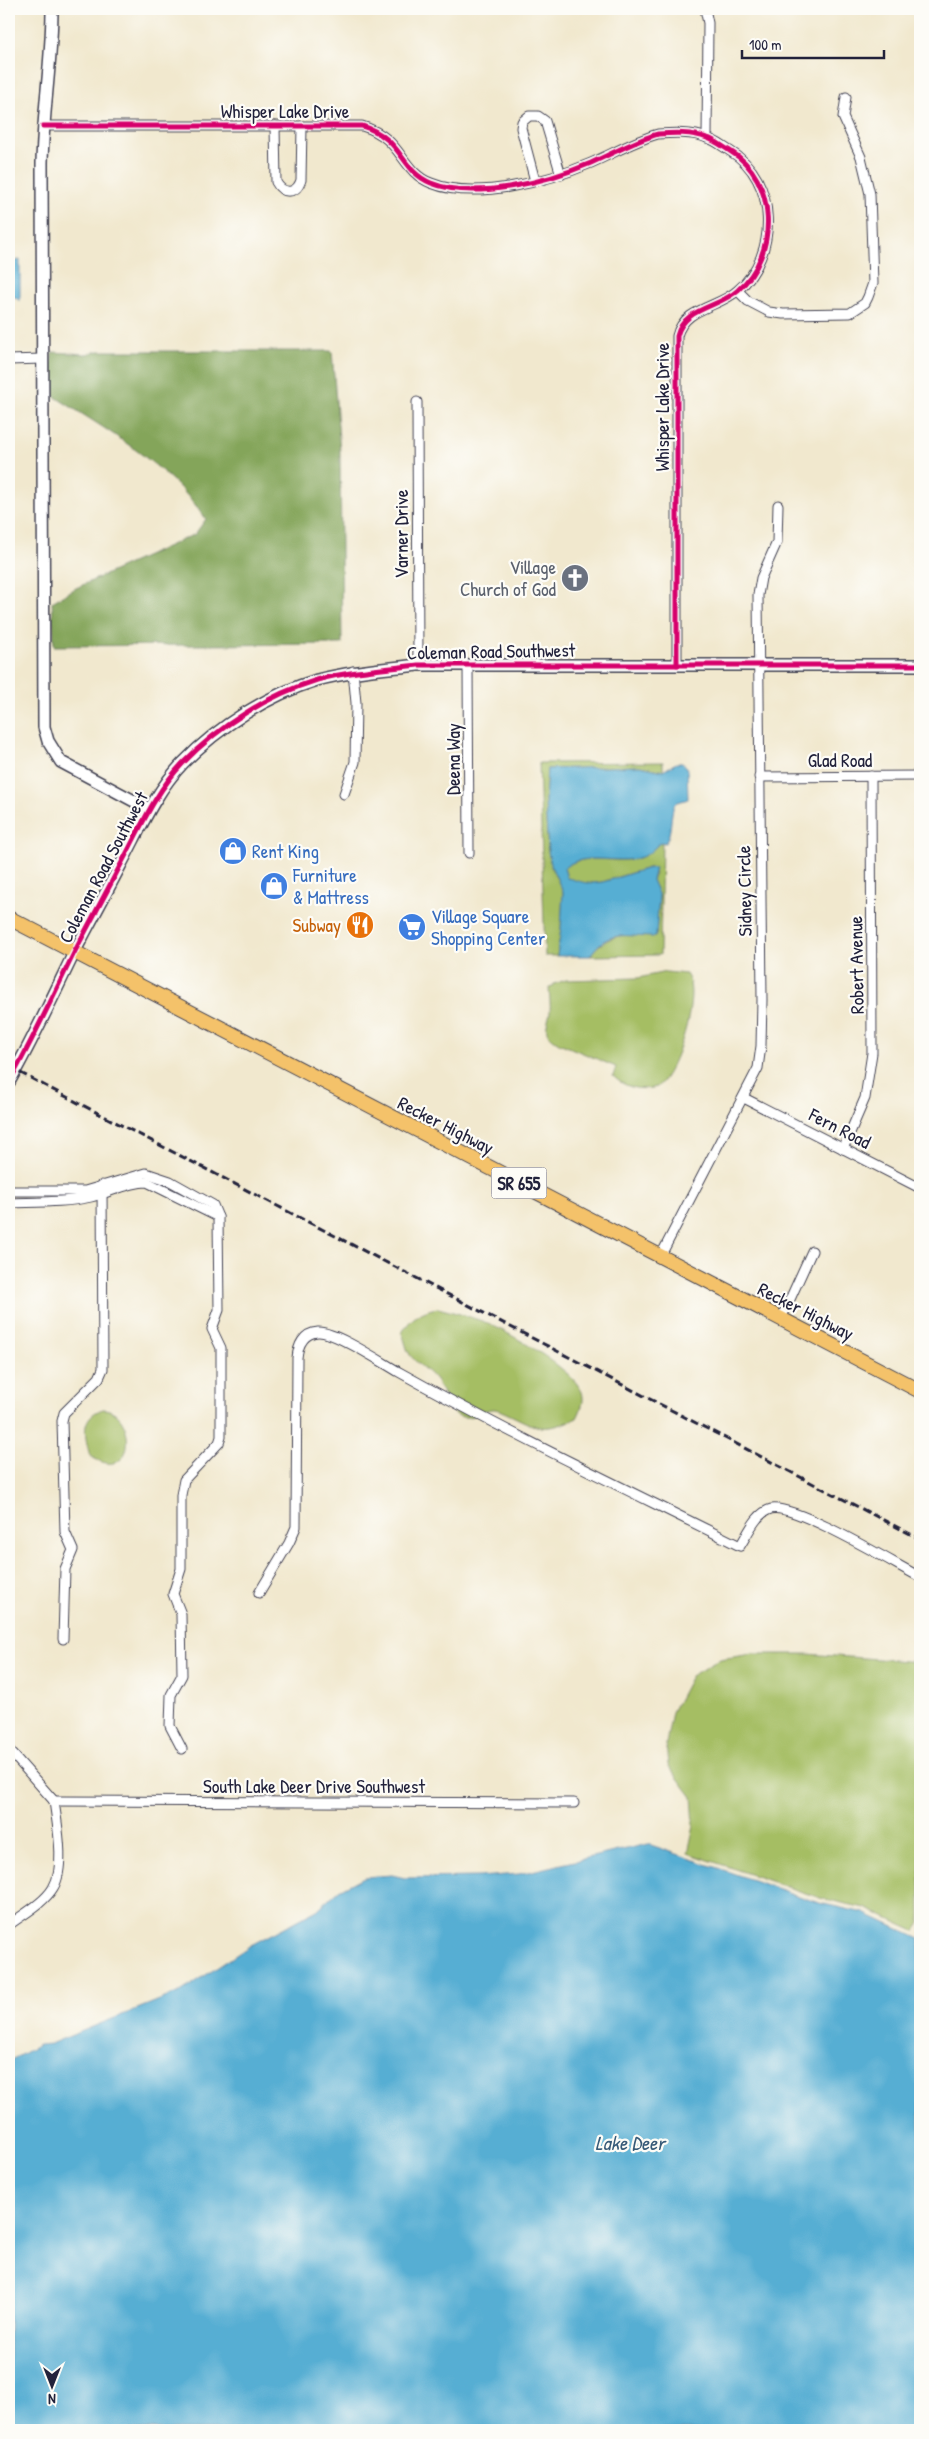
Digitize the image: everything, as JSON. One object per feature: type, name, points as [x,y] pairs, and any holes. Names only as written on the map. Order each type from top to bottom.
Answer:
[{"type":"main road","name":"Recker Highway","points":[[9,918],[920,1391]]},
{"type":"street","points":[[52,9],[51,59],[43,126],[44,727],[48,741],[61,762],[149,810]]},
{"type":"street","points":[[705,9],[708,32],[707,138]]},
{"type":"street","points":[[738,290],[748,301],[769,312],[783,314],[850,313],[865,303],[872,283],[870,194],[861,157],[843,117],[846,97]]},
{"type":"street","points":[[535,181],[521,128],[522,122],[529,116],[538,116],[545,121],[561,174]]},
{"type":"street","name":"Whisper Lake Drive","points":[[43,126],[362,126],[382,134],[398,148],[408,164],[421,177],[428,182],[450,189],[495,188],[535,181],[561,174],[658,134],[673,133],[707,138],[739,156],[757,180],[765,201],[767,223],[760,262],[738,290],[687,317],[679,326],[677,336],[677,665]]},
{"type":"street","points":[[275,126],[276,182],[281,189],[290,191],[298,188],[302,180],[302,126]]},
{"type":"street","points":[[9,360],[42,359]]},
{"type":"street","name":"Varner Drive","points":[[417,402],[418,665]]},
{"type":"street","name":"Sidney Circle","points":[[660,1257],[744,1098],[758,1068],[762,1046],[758,587],[777,542],[778,505]]},
{"type":"street","name":"Coleman Road Southwest","points":[[9,1082],[149,810],[183,763],[220,730],[251,710],[284,694],[316,681],[353,672],[418,665],[920,665]]},
{"type":"street","name":"Deena Way","points":[[468,665],[469,852]]},
{"type":"street","points":[[344,794],[355,762],[356,703],[353,672]]},
{"type":"street","name":"Robert Avenue","points":[[844,1149],[864,1098],[872,1053],[871,776]]},
{"type":"street","name":"Glad Road","points":[[759,777],[920,776]]},
{"type":"street","name":"Fern Road","points":[[744,1098],[920,1188]]},
{"type":"street","points":[[9,1191],[85,1191],[147,1182],[218,1217],[219,1310],[212,1329],[221,1348],[221,1437],[219,1443],[184,1480],[181,1495],[181,1569],[173,1594],[181,1614],[182,1674],[171,1695],[170,1726],[182,1749]]},
{"type":"street","points":[[9,1203],[67,1201],[103,1189]]},
{"type":"street","points":[[63,1639],[64,1569],[73,1550],[64,1532],[62,1420],[64,1413],[99,1378],[103,1369],[103,1189]]},
{"type":"street","points":[[781,1319],[812,1251]]},
{"type":"street","points":[[259,1593],[289,1543],[296,1527],[297,1358],[299,1344],[307,1336],[318,1332],[338,1338],[428,1388],[740,1546],[759,1516],[771,1509],[785,1508],[808,1518],[920,1577]]},
{"type":"street","points":[[9,1750],[54,1800],[59,1850],[57,1873],[53,1888],[9,1925]]},
{"type":"street","name":"South Lake Deer Drive Southwest","points":[[54,1800],[574,1803]]},
{"type":"green space","points":[[99,351],[332,351],[340,451],[342,644],[54,646],[52,602],[76,588],[195,534],[206,519],[191,499],[154,464],[113,434],[49,393],[52,352],[86,354]]},
{"type":"green space","points":[[663,762],[663,771],[640,766],[547,769],[545,802],[548,851],[551,866],[563,892],[557,956],[545,956],[539,763]]},
{"type":"green space","points":[[662,841],[660,955],[590,956],[603,943],[620,936],[656,935],[659,896],[652,880],[655,874],[651,867],[602,882],[580,884],[567,878],[564,868],[583,860],[627,860],[637,858],[649,853]]},
{"type":"green space","points":[[666,972],[686,974],[690,984],[691,998],[685,1032],[679,1050],[672,1066],[657,1087],[645,1089],[628,1086],[613,1076],[616,1067],[559,1043],[547,1033],[550,1009],[549,987],[554,984],[566,980],[638,978]]},
{"type":"green space","points":[[438,1308],[471,1317],[493,1326],[538,1351],[566,1372],[576,1383],[583,1395],[583,1402],[577,1418],[545,1427],[529,1424],[494,1409],[468,1417],[463,1417],[453,1412],[437,1382],[410,1355],[402,1333],[417,1316]]},
{"type":"green space","points":[[103,1409],[114,1413],[122,1421],[126,1432],[127,1444],[124,1455],[117,1462],[106,1463],[90,1456],[86,1435],[87,1422],[90,1417]]},
{"type":"green space","points":[[752,1654],[807,1654],[920,1662],[920,1923],[915,1931],[865,1908],[820,1898],[688,1853],[694,1825],[692,1797],[668,1765],[666,1744],[672,1712],[691,1676],[720,1659]]},
{"type":"water","points":[[20,260],[20,301],[15,297],[9,298],[9,262]]},
{"type":"water","points":[[676,763],[682,763],[687,767],[688,799],[675,803],[669,834],[665,843],[661,842],[648,854],[636,859],[583,860],[564,868],[567,878],[591,883],[602,882],[645,869],[655,868],[652,880],[659,896],[656,935],[653,937],[618,936],[604,941],[590,956],[557,956],[563,892],[551,866],[548,851],[545,802],[547,769],[640,766],[663,771]]},
{"type":"water","name":"Lake Deer","points":[[648,1844],[819,1903],[864,1913],[920,1939],[920,2430],[9,2430],[9,2061],[39,2045],[50,2044],[182,1991],[251,1945],[317,1910],[339,1890],[364,1877],[392,1875],[405,1878],[479,1877],[519,1874]]},
{"type":"railway","points":[[9,1067],[920,1539]]},
{"type":"cycle path","points":[[43,126],[362,126],[386,138],[421,178],[449,188],[469,190],[512,187],[534,182],[574,170],[658,134],[689,134],[710,139],[730,151],[746,164],[757,180],[764,198],[767,218],[766,238],[761,257],[751,275],[738,290],[721,301],[694,313],[681,326],[677,336],[677,665]]},
{"type":"cycle path","points":[[9,1082],[148,812],[164,786],[197,749],[228,724],[280,694],[317,680],[342,674],[418,665],[920,665]]},
{"type":"place","name":"Village Church of God","points":[[575,578]]},
{"type":"place","name":"Rent King","points":[[233,851]]},
{"type":"place","name":"Furniture & Mattress","points":[[274,886]]},
{"type":"place","name":"Subway","points":[[360,925]]},
{"type":"place","name":"Village Square Shopping Center","points":[[412,927]]}]
